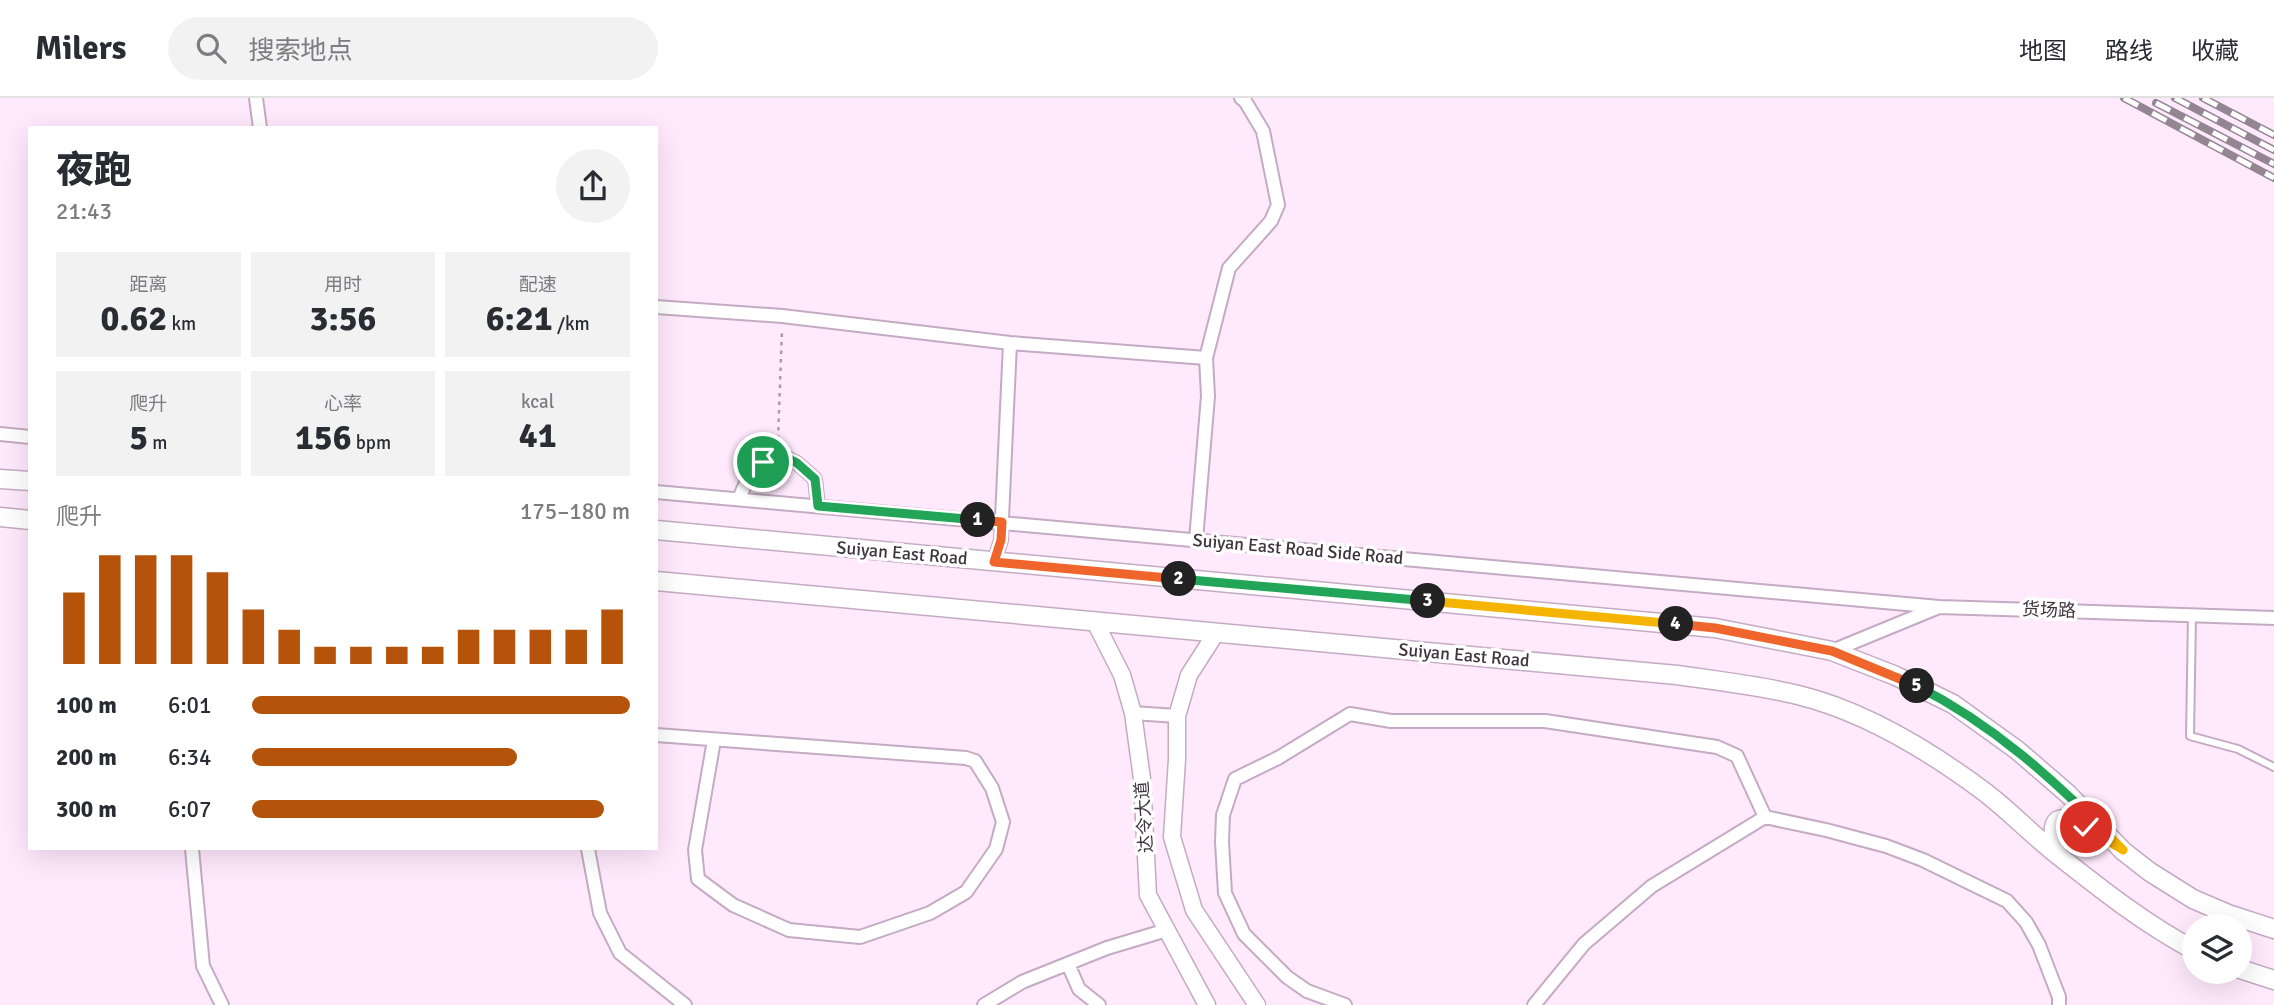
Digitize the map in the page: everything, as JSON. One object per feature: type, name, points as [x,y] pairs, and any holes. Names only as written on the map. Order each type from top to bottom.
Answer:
[{"type":"main road","points":[[0,479],[28,481]]},
{"type":"main road","points":[[0,517],[28,520]]},
{"type":"main road","name":"Suiyan East Road","points":[[658,530],[1715,628],[1832,651],[1896,676],[1953,704],[2017,750],[2150,872],[2193,899],[2274,929]]},
{"type":"main road","name":"Suiyan East Road","points":[[658,581],[1677,675],[1800,695],[1864,719],[1927,753],[1981,789],[2130,912],[2182,943]]},
{"type":"main road","points":[[2058,855],[2053,830],[2056,822],[2063,818],[2072,819],[2123,850]]},
{"type":"main road","points":[[2252,973],[2274,981]]},
{"type":"street","points":[[256,98],[260,126]]},
{"type":"street","points":[[1196,540],[1208,396],[1206,358],[1229,268],[1271,221],[1278,205],[1263,131],[1241,98]]},
{"type":"street","points":[[658,307],[782,316],[1010,343],[1206,358]]},
{"type":"street","points":[[994,562],[1001,540],[1010,343]]},
{"type":"street","points":[[0,434],[28,437]]},
{"type":"street","points":[[739,499],[748,477],[777,453],[797,463],[815,479],[818,506]]},
{"type":"street","name":"Suiyan East Road Side Road","points":[[658,492],[1939,607]]},
{"type":"street","name":"货场路","points":[[1832,651],[1939,607],[2274,618]]},
{"type":"street","name":"达令大道","points":[[1095,622],[1122,675],[1133,713],[1142,779],[1148,895],[1207,1005]]},
{"type":"street","name":"达令大道","points":[[1216,633],[1189,675],[1177,716],[1172,837],[1194,910],[1257,1005]]},
{"type":"street","points":[[1133,713],[1177,716]]},
{"type":"street","points":[[1345,1005],[1307,991],[1287,977],[1244,934],[1225,893],[1222,842],[1223,815],[1235,779],[1278,758],[1350,714],[1391,721],[1545,721],[1717,747],[1738,757],[1765,817]]},
{"type":"street","points":[[658,735],[952,757],[975,761],[992,788],[1003,822],[996,849],[966,892],[930,913],[860,937],[789,930],[733,905],[698,879],[695,850],[713,740]]},
{"type":"street","points":[[1534,1005],[1584,944],[1652,886],[1765,817],[1886,846],[1923,860],[2007,901],[2026,922],[2039,945],[2059,998],[2059,1005]]},
{"type":"street","points":[[192,850],[203,966],[222,1005]]},
{"type":"street","points":[[588,850],[600,913],[620,953],[685,1005]]},
{"type":"street","points":[[984,1005],[1022,982],[1107,948],[1167,930]]},
{"type":"street","points":[[1068,964],[1079,989],[1099,1005]]},
{"type":"lane","points":[[2192,615],[2190,736],[2238,749],[2274,766]]},
{"type":"path","points":[[777,453],[782,316]]},
{"type":"railway","points":[[2124,98],[2274,178]]},
{"type":"railway","points":[[2175,98],[2274,150]]},
{"type":"railway","points":[[2203,98],[2274,135]]},
{"type":"railway","points":[[2156,103],[2274,164]]},
{"type":"route","points":[[763,462],[777,453],[797,463],[815,479],[818,506],[1002,522],[1001,540],[994,562],[1715,628],[1832,651],[1896,676],[1953,704],[2017,750],[2068,794],[2123,850],[2086,827]]}]
